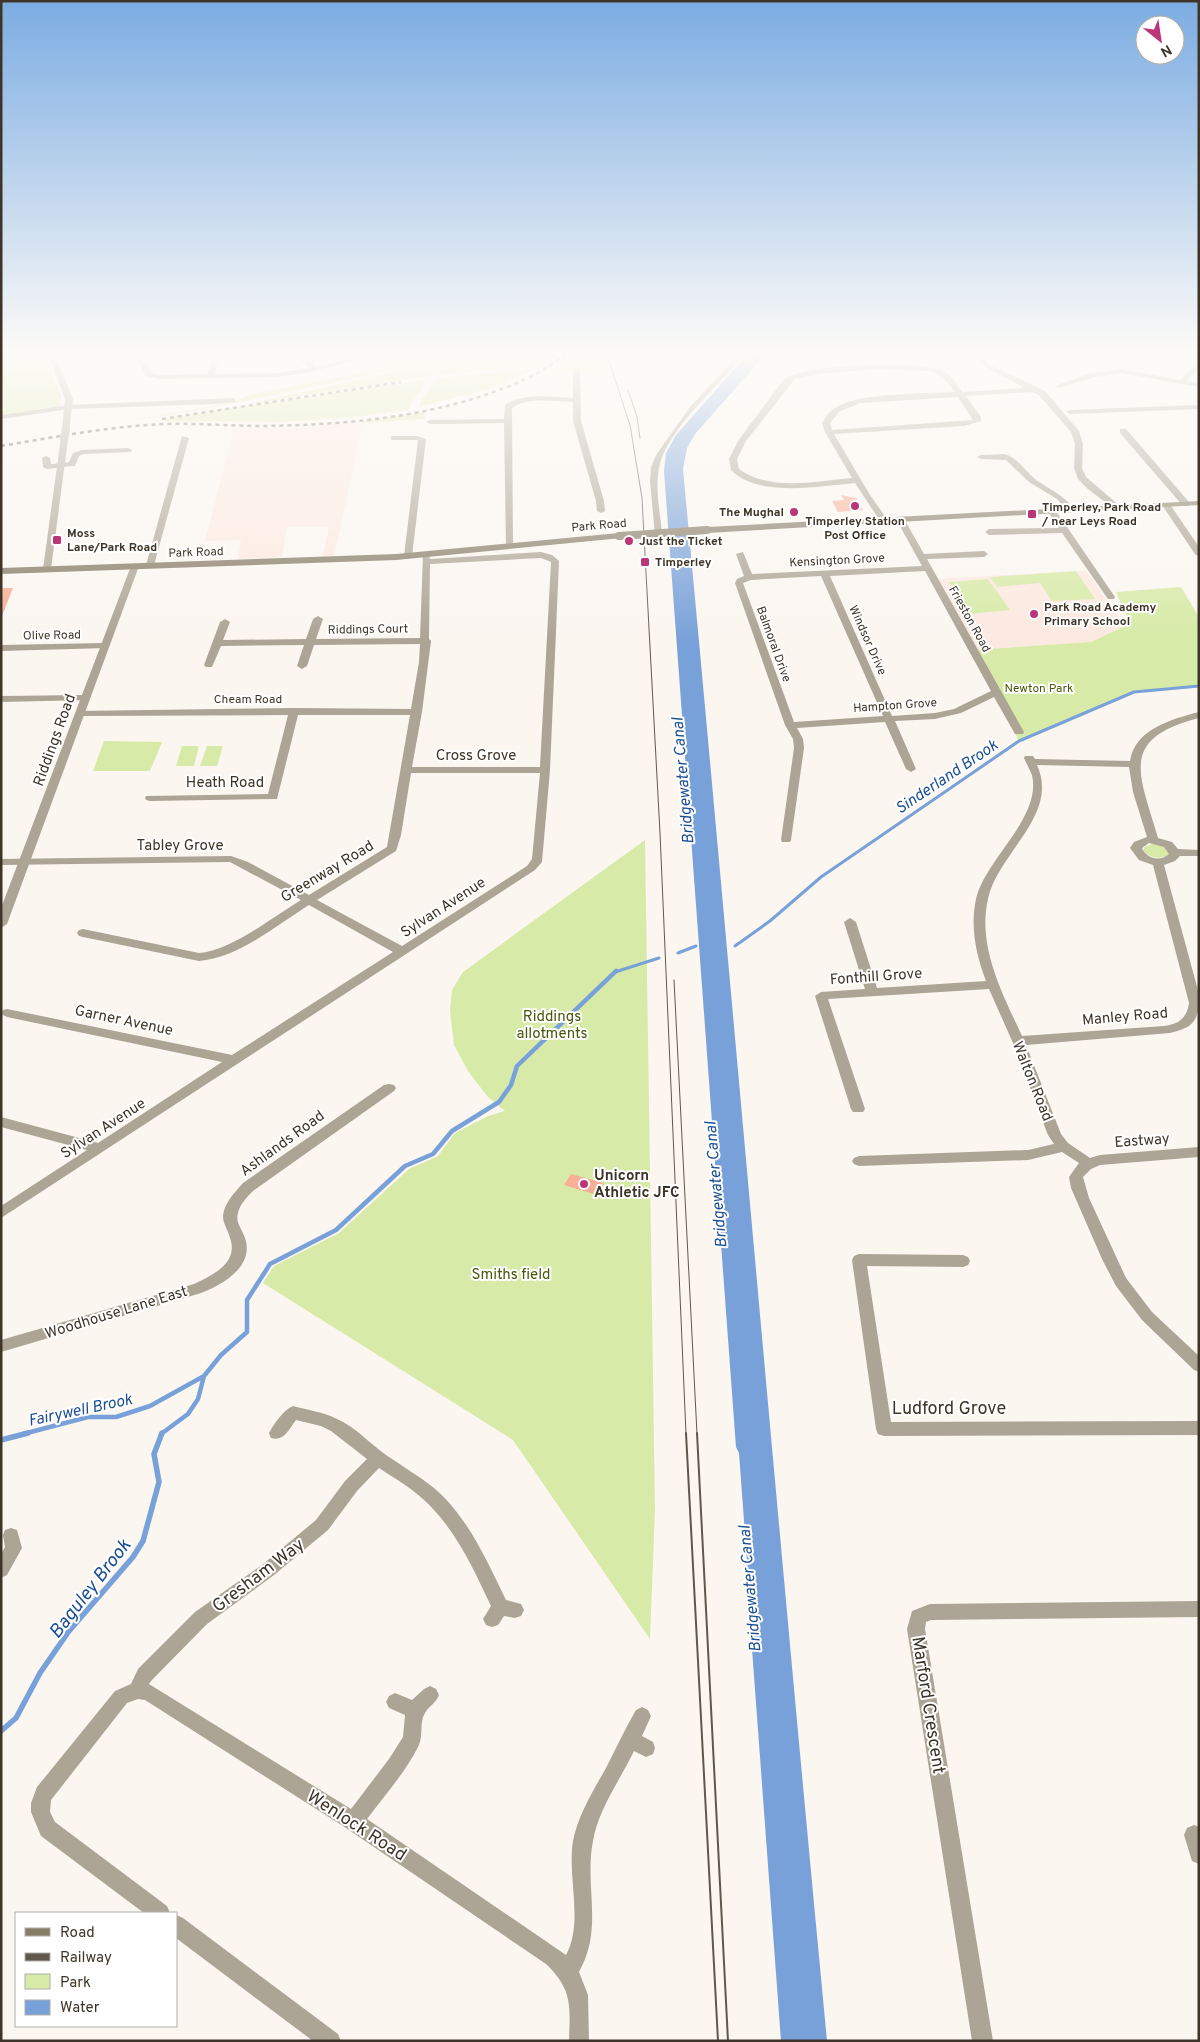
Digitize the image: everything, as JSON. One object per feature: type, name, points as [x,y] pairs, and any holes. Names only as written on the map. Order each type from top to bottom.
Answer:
[{"type":"main road","name":"Park Road","points":[[1,571],[408,556],[426,558],[509,546],[658,533],[900,518],[1199,503]]},
{"type":"street","points":[[47,569],[62,450]]},
{"type":"street","points":[[46,458],[47,467],[60,467],[72,464],[76,455],[82,452],[121,450]]},
{"type":"street","points":[[150,565],[182,450]]},
{"type":"street","points":[[408,556],[421,450]]},
{"type":"street","points":[[508,450],[509,546]]},
{"type":"street","points":[[585,450],[600,501],[601,511]]},
{"type":"street","points":[[658,533],[655,468],[662,450]]},
{"type":"street","points":[[737,450],[733,459],[734,470],[744,478],[756,483],[786,485],[858,480]]},
{"type":"street","points":[[840,450],[883,519]]},
{"type":"street","points":[[1081,450],[1078,471],[1090,487],[1116,507]]},
{"type":"street","points":[[1140,450],[1186,504]]},
{"type":"street","points":[[981,457],[1005,456],[1009,458],[1032,480],[1060,497],[1071,510]]},
{"type":"street","points":[[1166,505],[1194,539],[1199,554]]},
{"type":"street","points":[[1051,510],[1111,597]]},
{"type":"street","name":"Frieston Road","points":[[900,518],[1019,732]]},
{"type":"street","points":[[989,532],[1064,530]]},
{"type":"street","points":[[740,554],[749,577]]},
{"type":"street","points":[[921,558],[984,554]]},
{"type":"street","name":"Sylvan Avenue","points":[[1,1213],[535,864],[540,855],[554,560],[547,556],[534,555],[426,558]]},
{"type":"street","name":"Greenway Road","points":[[83,933],[206,957],[230,949],[392,849],[417,712],[426,641],[426,558]]},
{"type":"street","name":"Riddings Road","points":[[1,924],[135,566]]},
{"type":"street","name":"Kensington Grove","points":[[749,577],[927,568]]},
{"type":"street","name":"Windsor Drive","points":[[824,573],[911,769]]},
{"type":"street","name":"Balmoral Drive","points":[[749,577],[741,579],[739,583],[790,725]]},
{"type":"street","name":"Riddings Court","points":[[301,666],[318,619]]},
{"type":"street","points":[[208,665],[225,622]]},
{"type":"street","name":"Riddings Court","points":[[218,642],[426,641]]},
{"type":"street","name":"Olive Road","points":[[1,648],[104,646]]},
{"type":"street","name":"Hampton Grove","points":[[790,725],[950,713],[988,695],[997,693]]},
{"type":"street","points":[[1,699],[85,698]]},
{"type":"street","name":"Heath Road","points":[[150,798],[273,797],[294,711]]},
{"type":"street","name":"Cheam Road","points":[[80,713],[417,712]]},
{"type":"street","points":[[1153,840],[1134,764],[1140,748],[1154,732],[1174,722],[1199,715]]},
{"type":"street","points":[[786,840],[799,748],[798,739],[790,725]]},
{"type":"street","name":"Walton Road","points":[[1088,1163],[1063,1146],[1055,1135],[1018,1041],[992,985],[981,942],[979,921],[982,896],[1000,857],[1026,823],[1034,808],[1037,793],[1036,777],[1030,760],[1134,764]]},
{"type":"street","name":"Cross Grove","points":[[407,770],[545,770]]},
{"type":"street","points":[[1153,840],[1170,845],[1175,852],[1170,861],[1158,862],[1145,859],[1137,852],[1138,844],[1153,840]]},
{"type":"street","points":[[1175,852],[1199,853]]},
{"type":"street","name":"Tabley Grove","points":[[1,862],[225,858],[244,864],[401,951]]},
{"type":"street","name":"Manley Road","points":[[1018,1041],[1164,1030],[1194,1023],[1194,1003],[1158,862]]},
{"type":"street","points":[[850,922],[872,992]]},
{"type":"street","name":"Fonthill Grove","points":[[858,1109],[821,996],[992,985]]},
{"type":"street","name":"Garner Avenue","points":[[7,1013],[234,1060]]},
{"type":"street","name":"Ashlands Road","points":[[228,1272],[236,1262],[239,1253],[239,1242],[230,1217],[232,1207],[248,1187],[389,1088]]},
{"type":"street","points":[[1,1122],[98,1148]]},
{"type":"street","points":[[859,1160],[1028,1155],[1063,1146]]},
{"type":"street","name":"Eastway","points":[[1088,1163],[1100,1160],[1199,1152]]},
{"type":"street","points":[[1088,1163],[1078,1172],[1076,1182],[1115,1271],[1139,1306],[1199,1366]]},
{"type":"street","name":"Ludford Grove","points":[[963,1260],[859,1260],[884,1429],[1199,1428]]},
{"type":"street","name":"Woodhouse Lane East","points":[[1,1346],[198,1288],[228,1272]]},
{"type":"street","points":[[277,1433],[294,1408],[337,1425],[378,1459],[412,1481],[445,1511],[473,1552],[502,1612]]},
{"type":"street","name":"Gresham Way","points":[[138,1690],[144,1675],[201,1618],[268,1570],[322,1525],[351,1486],[378,1459]]},
{"type":"street","points":[[1,1570],[14,1548],[11,1535]]},
{"type":"street","name":"Marford Crescent","points":[[983,2041],[916,1629],[918,1617],[930,1612],[1199,1610]]},
{"type":"street","points":[[138,1690],[120,1697],[44,1794],[41,1800],[40,1813],[48,1830],[159,1912]]},
{"type":"street","name":"Wenlock Road","points":[[138,1690],[149,1694],[353,1822],[553,1957],[568,1972]]},
{"type":"street","points":[[353,1822],[396,1765],[412,1740],[415,1710],[430,1695]]},
{"type":"street","points":[[395,1702],[415,1710]]},
{"type":"street","points":[[579,2041],[579,1995],[568,1972],[580,1952],[585,1926],[582,1849],[593,1812],[638,1743],[642,1716]]},
{"type":"street","points":[[178,1926],[331,2041]]},
{"type":"shaded area","points":[[228,450],[357,450],[334,556],[323,556],[329,527],[287,527],[282,557],[238,559],[241,540],[205,541]]},
{"type":"shaded area","name":"Park Road Academy Primary School","points":[[1086,571],[1125,626],[1091,642],[973,650],[933,579]]},
{"type":"green space","points":[[1076,571],[1095,599],[1052,601],[1040,583],[997,587],[990,577]]},
{"type":"green space","points":[[988,579],[1010,610],[969,614],[948,582]]},
{"type":"green space","name":"Newton Park","points":[[1181,587],[1199,617],[1199,686],[1134,692],[1019,741],[973,650],[1091,642],[1125,626],[1122,617],[1127,617],[1116,592]]},
{"type":"green space","points":[[104,741],[162,742],[150,771],[93,771]]},
{"type":"green space","points":[[182,746],[199,746],[194,766],[176,766]]},
{"type":"green space","points":[[207,746],[223,746],[217,766],[200,766]]},
{"type":"green space","name":"Smiths field","points":[[645,840],[655,1509],[650,1639],[513,1440],[263,1283],[274,1266],[339,1233],[409,1169],[438,1156],[455,1133],[488,1116],[505,1111],[487,1096],[468,1071],[454,1045],[450,1011],[452,990],[463,972]]},
{"type":"green space","points":[[1155,843],[1165,846],[1170,853],[1169,855],[1155,858],[1144,851],[1144,847]]},
{"type":"water","points":[[668,450],[687,450],[683,469],[827,2041],[781,2041],[739,1453],[736,1447],[664,471]]},
{"type":"building","points":[[841,495],[856,498],[863,510],[838,512],[832,501],[844,500]]},
{"type":"building","points":[[1,588],[13,588],[2,616],[1,616]]},
{"type":"building","name":"Unicorn Athletic JFC","points":[[571,1174],[604,1183],[597,1195],[564,1185]]},
{"type":"waterway","name":"Sinderland Brook","points":[[735,946],[770,921],[821,877],[1019,741],[1134,692],[1199,686]]},
{"type":"waterway","name":"Fairywell Brook","points":[[678,953],[696,946]]},
{"type":"waterway","name":"Fairywell Brook","points":[[615,972],[659,958]]},
{"type":"waterway","name":"Fairywell Brook","points":[[204,1376],[221,1355],[247,1332],[247,1300],[270,1264],[336,1230],[405,1166],[433,1154],[452,1131],[499,1102],[511,1085],[517,1066],[616,971]]},
{"type":"waterway","name":"Fairywell Brook","points":[[23,1434],[88,1417],[116,1417],[150,1406],[204,1376]]},
{"type":"waterway","name":"Baguley Brook","points":[[162,1433],[188,1414],[198,1399],[204,1376]]},
{"type":"waterway","name":"Fairywell Brook","points":[[1,1440],[28,1433]]},
{"type":"waterway","name":"Baguley Brook","points":[[1,1731],[16,1718],[40,1673],[69,1631],[133,1557],[143,1541],[159,1482],[154,1454],[162,1433]]},
{"type":"tram line","points":[[634,450],[642,498],[660,833],[686,1434]]},
{"type":"tram line","points":[[674,980],[697,1434]]},
{"type":"tram line","points":[[686,1433],[718,2041]]},
{"type":"tram line","points":[[697,1433],[728,2041]]},
{"type":"place","name":"Timperley Station Post Office","points":[[855,506]]},
{"type":"place","name":"The Mughal","points":[[794,512]]},
{"type":"place","name":"Timperley, Park Road / near Leys Road","points":[[1032,514]]},
{"type":"place","name":"Moss Lane/Park Road","points":[[57,540]]},
{"type":"place","name":"Just the Ticket","points":[[629,541]]},
{"type":"place","name":"Timperley","points":[[645,562]]},
{"type":"place","name":"Park Road Academy Primary School","points":[[1034,614]]},
{"type":"place","name":"Unicorn Athletic JFC","points":[[584,1184]]},
{"type":"water label","name":"Bridgewater Canal","points":[[682,781]]},
{"type":"water label","name":"Bridgewater Canal","points":[[715,1185]]},
{"type":"water label","name":"Bridgewater Canal","points":[[749,1589]]},
{"type":"park label","name":"Riddings allotments","points":[[552,1024]]}]
